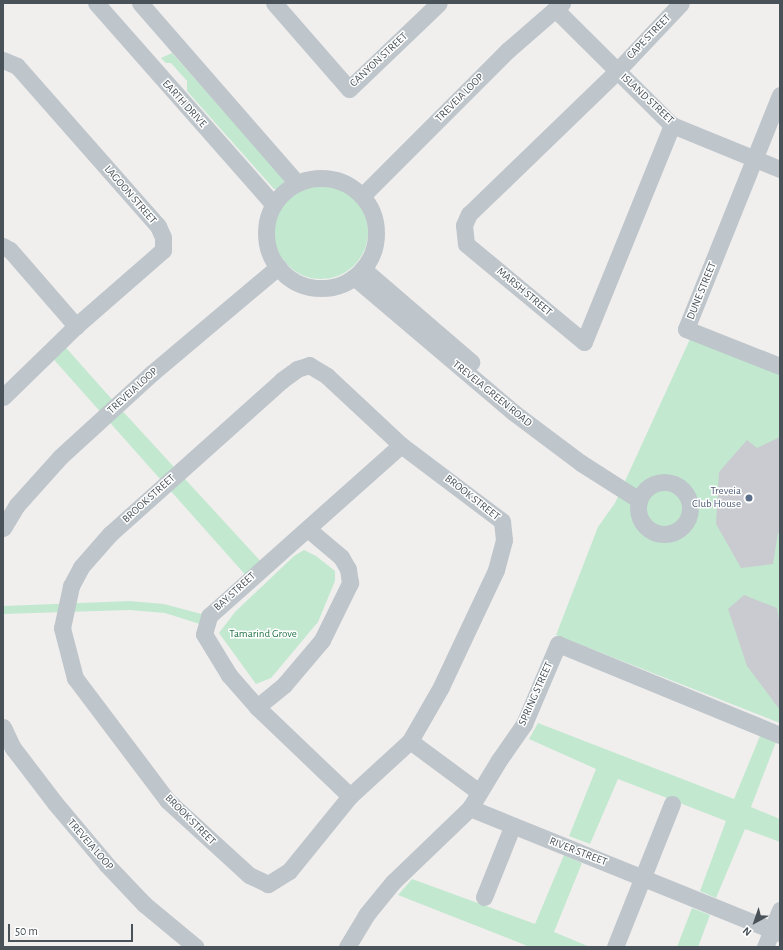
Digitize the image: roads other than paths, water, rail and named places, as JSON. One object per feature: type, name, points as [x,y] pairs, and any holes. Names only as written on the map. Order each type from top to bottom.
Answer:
[{"type":"street","name":"EARTH DRIVE","points":[[96,3],[273,204]]},
{"type":"street","points":[[140,3],[297,183]]},
{"type":"street","name":"CANYON STREET","points":[[274,3],[349,89],[439,3]]},
{"type":"street","name":"CAPE STREET","points":[[617,70],[681,3]]},
{"type":"street","name":"ISLAND STREET","points":[[558,6],[617,70],[672,125],[780,169]]},
{"type":"street","name":"TREVEIA LOOP","points":[[362,196],[508,50],[558,6]]},
{"type":"street","name":"LAGOON STREET","points":[[3,60],[17,66],[158,226],[163,237],[163,250],[76,326],[3,397]]},
{"type":"street","name":"MARSH STREET","points":[[617,70],[469,214],[464,225],[466,244],[584,342],[672,125]]},
{"type":"street","points":[[755,159],[780,95]]},
{"type":"street","name":"DUNE STREET","points":[[755,159],[686,329],[780,366]]},
{"type":"street","points":[[314,178],[331,179],[348,185],[362,196],[371,209],[375,224],[376,240],[371,256],[358,273],[339,285],[322,288],[305,286],[290,279],[278,267],[269,253],[265,236],[267,220],[273,204],[283,192],[297,183],[314,178]]},
{"type":"street","points":[[3,246],[10,250],[76,326]]},
{"type":"street","name":"TREVEIA LOOP","points":[[3,528],[17,505],[60,457],[152,373],[278,267]]},
{"type":"street","name":"TREVEIA GREEN ROAD","points":[[358,273],[513,412],[581,463],[642,494]]},
{"type":"street","name":"BROOK STREET","points":[[309,366],[326,376],[401,445],[502,521],[504,540],[496,570],[454,659],[410,741],[350,796],[289,871],[268,884],[249,875],[167,800],[75,678],[62,628],[71,586],[81,567],[110,534],[297,369],[309,366]]},
{"type":"street","name":"BAY STREET","points":[[350,796],[257,707],[228,675],[204,634],[209,616],[401,445]]},
{"type":"street","points":[[257,707],[284,685],[322,640],[350,583],[348,569],[341,557],[308,529]]},
{"type":"street","name":"SPRING STREET","points":[[347,947],[366,915],[393,882],[470,808],[524,724],[558,644],[780,736]]},
{"type":"street","name":"TREVEIA LOOP","points":[[3,727],[14,748],[55,803],[107,865],[144,904],[196,947]]},
{"type":"street","points":[[410,741],[479,792]]},
{"type":"street","points":[[615,947],[672,804]]},
{"type":"street","name":"RIVER STREET","points":[[470,808],[512,827],[776,932]]},
{"type":"street","points":[[484,897],[512,827]]},
{"type":"street","points":[[765,947],[776,932],[780,910]]},
{"type":"place","name":"Treveia Club House","points":[[749,498]]},
{"type":"park label","name":"Tamarind Grove","points":[[263,634]]}]
